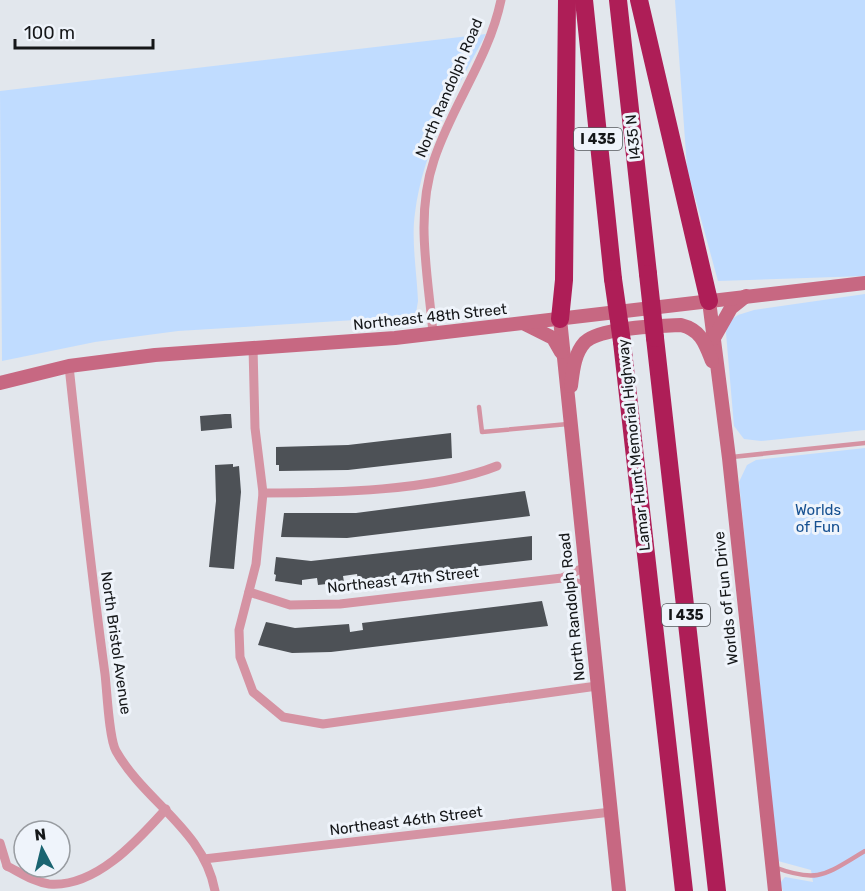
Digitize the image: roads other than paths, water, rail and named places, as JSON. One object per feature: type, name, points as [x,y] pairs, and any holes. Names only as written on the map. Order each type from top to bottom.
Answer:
[{"type":"highway","points":[[560,319],[564,268],[567,0]]},
{"type":"highway","name":"Lamar Hunt Memorial Highway","points":[[584,0],[613,279],[684,891]]},
{"type":"highway","name":"I435 N","points":[[618,0],[717,891]]},
{"type":"highway","points":[[639,0],[709,301]]},
{"type":"main road","name":"Northeast 48th Street","points":[[0,383],[69,366],[154,355],[395,338],[865,283]]},
{"type":"main road","points":[[714,338],[731,309],[746,296]]},
{"type":"main road","name":"Worlds of Fun Drive","points":[[709,301],[729,458],[775,891]]},
{"type":"main road","name":"North Randolph Road","points":[[560,319],[619,891]]},
{"type":"main road","points":[[525,324],[553,338],[562,353]]},
{"type":"main road","points":[[569,408],[577,352],[586,341],[604,333],[673,326],[691,328],[698,332],[705,343],[720,379]]},
{"type":"street","name":"North Randolph Road","points":[[433,333],[423,232],[428,185],[442,139],[489,43],[501,0]]},
{"type":"street","points":[[253,347],[255,428],[263,493],[256,564],[239,630],[240,657],[253,692],[283,717],[323,724],[597,686]]},
{"type":"street","name":"North Bristol Avenue","points":[[69,366],[95,608],[115,750],[166,809],[204,859],[211,873],[215,891]]},
{"type":"street","points":[[263,493],[365,489],[470,476],[498,466]]},
{"type":"street","name":"Northeast 47th Street","points":[[249,592],[290,605],[340,604],[562,578],[585,567]]},
{"type":"street","name":"Northeast 47th Street","points":[[562,578],[586,586]]},
{"type":"street","points":[[0,843],[5,868],[36,881],[62,884],[91,874],[132,844],[166,809]]},
{"type":"street","name":"Northeast 46th Street","points":[[204,859],[611,812]]},
{"type":"lane","points":[[479,407],[482,432],[570,424]]},
{"type":"lane","points":[[729,458],[865,443]]},
{"type":"lane","points":[[771,867],[798,876],[819,876],[865,851]]},
{"type":"park label","name":"Worlds of Fun","points":[[818,518]]}]
